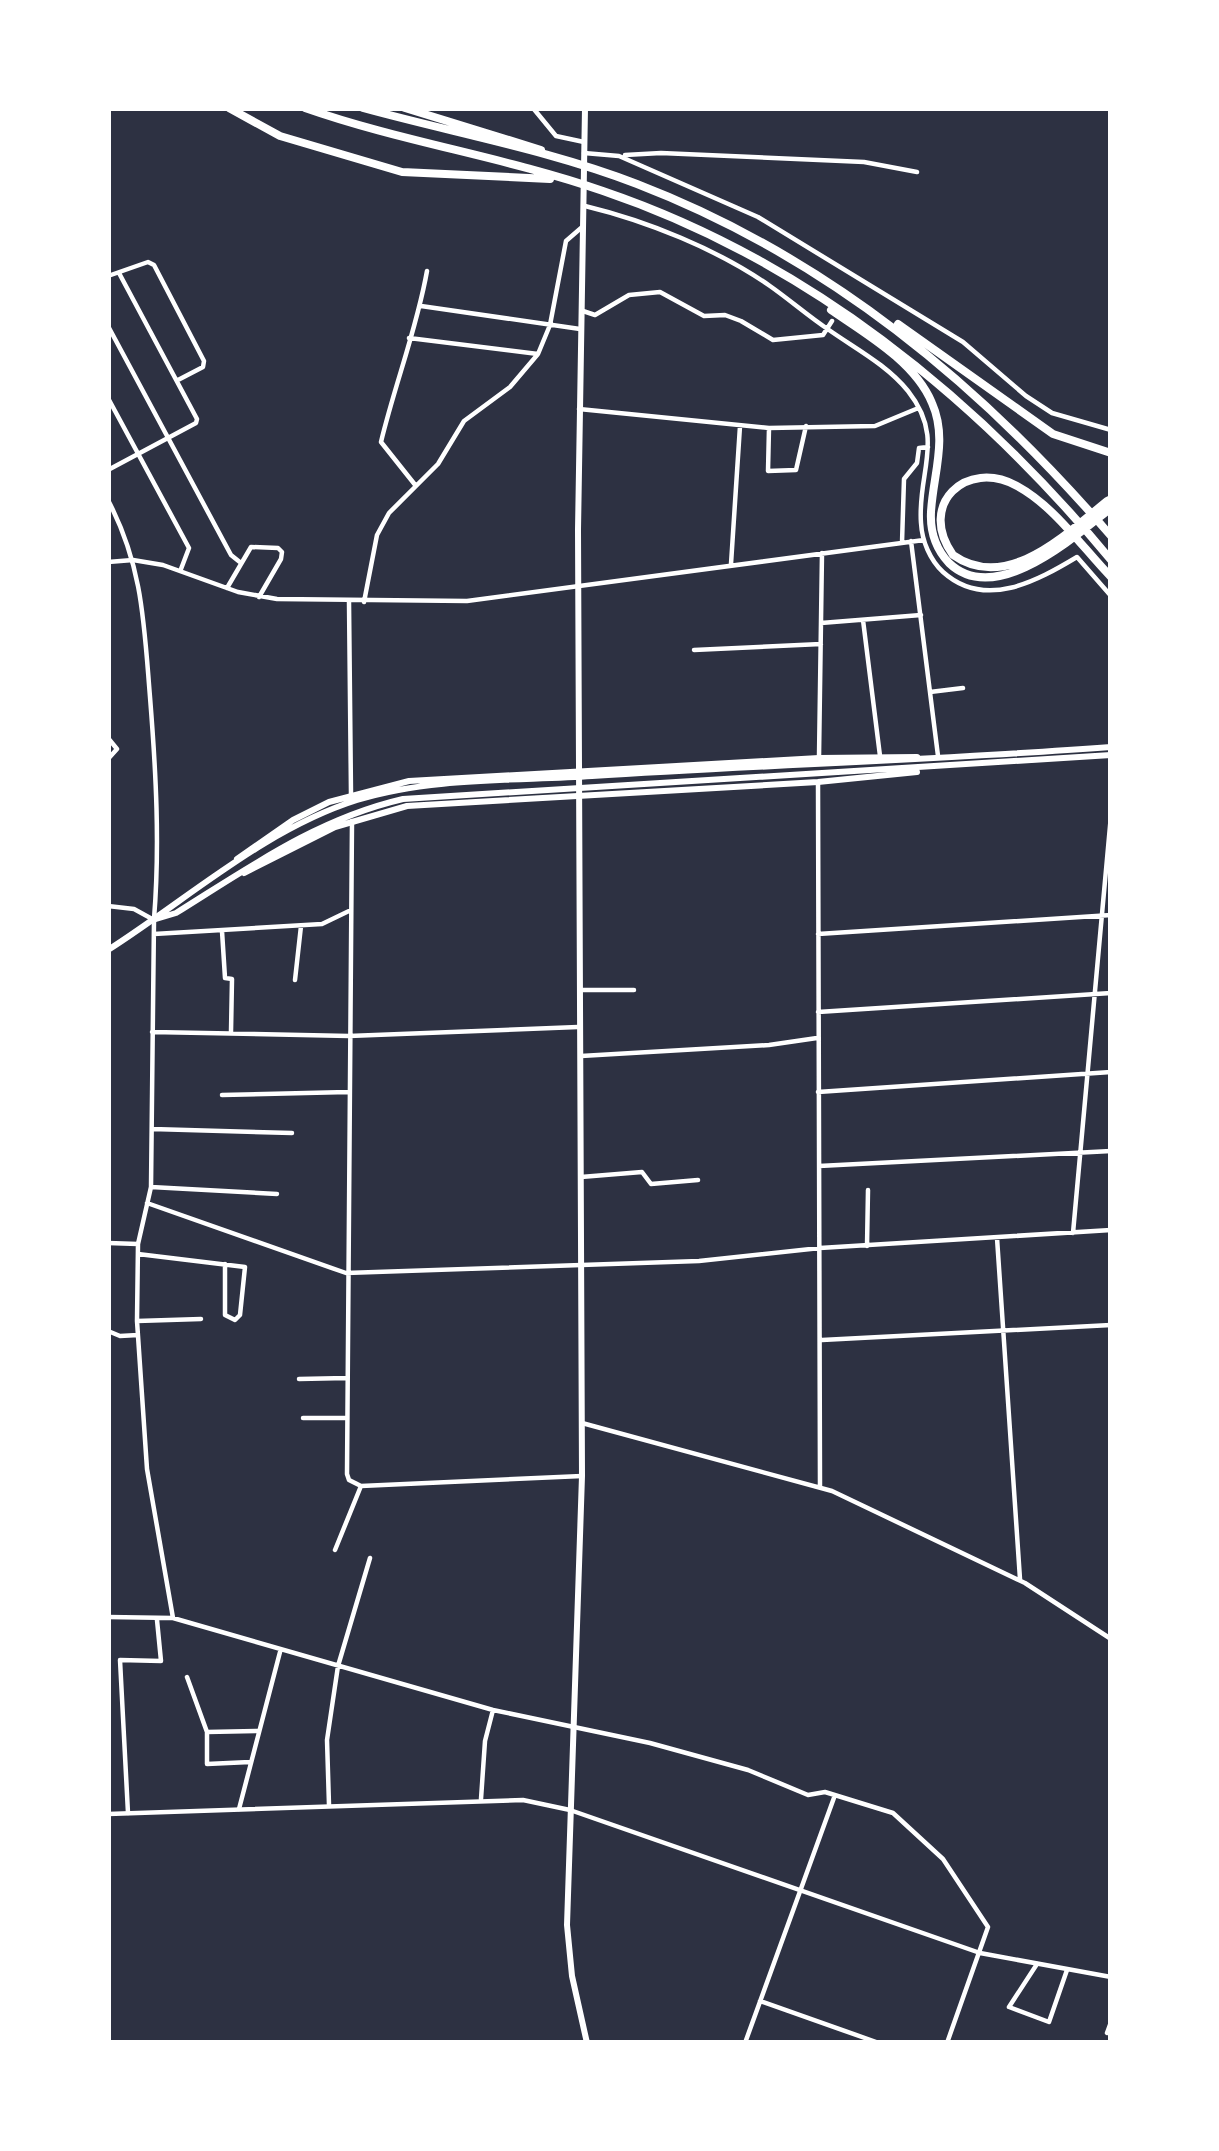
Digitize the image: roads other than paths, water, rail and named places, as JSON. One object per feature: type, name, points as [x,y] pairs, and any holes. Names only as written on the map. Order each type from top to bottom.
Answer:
[{"type":"highway","points":[[229,108],[280,136],[402,172],[570,180]]},
{"type":"highway","points":[[305,108],[570,180],[667,215],[761,262],[903,354],[973,412],[1111,560]]},
{"type":"highway","points":[[363,108],[569,162]]},
{"type":"highway","points":[[405,108],[636,184],[713,216],[772,246],[930,344],[1053,434],[1111,453]]},
{"type":"highway","points":[[761,262],[882,347],[925,389],[939,429],[931,525],[940,551],[957,568],[982,576],[1013,572],[1047,556],[1111,504]]},
{"type":"highway","points":[[861,302],[985,401],[1109,534]]},
{"type":"highway","points":[[1111,504],[1042,550],[1027,559],[991,568],[976,567],[952,555],[940,524],[945,500],[961,483],[985,477],[1012,483],[1054,517],[1087,552],[1111,577]]},
{"type":"main road","points":[[585,108],[579,409],[582,1476],[568,1953],[587,2043]]},
{"type":"main road","points":[[234,870],[288,832],[357,800],[423,787],[1111,751]]},
{"type":"main road","points":[[234,870],[251,872],[352,821],[430,803],[902,776],[939,759],[1111,751]]},
{"type":"main road","points":[[234,870],[242,854],[293,820],[351,794],[409,781],[818,758],[880,756],[927,764]]},
{"type":"main road","points":[[108,950],[171,904],[331,820],[370,807],[434,795],[849,768]]},
{"type":"street","points":[[532,108],[556,136],[584,142]]},
{"type":"street","points":[[584,153],[864,162],[917,172]]},
{"type":"street","points":[[619,156],[758,217],[856,281],[963,342],[1052,412],[1111,430]]},
{"type":"street","points":[[584,206],[728,262],[769,285],[889,371],[919,407],[930,447],[920,512],[924,540],[936,565],[968,588],[994,591],[1024,585],[1077,556],[1111,596]]},
{"type":"street","points":[[364,602],[377,535],[389,513],[438,464],[464,422],[510,387],[538,354],[550,325],[566,241],[584,227]]},
{"type":"street","points":[[108,276],[148,262],[154,265],[204,361],[203,368],[176,381]]},
{"type":"street","points":[[416,486],[381,442],[427,271]]},
{"type":"street","points":[[108,470],[196,423],[119,273]]},
{"type":"street","points":[[581,310],[596,315],[629,295],[660,292],[704,316],[725,315],[741,321],[772,340],[823,335],[832,321]]},
{"type":"street","points":[[421,306],[580,329]]},
{"type":"street","points":[[108,326],[231,555],[242,563]]},
{"type":"street","points":[[409,338],[538,354]]},
{"type":"street","points":[[108,398],[189,548],[181,569]]},
{"type":"street","points":[[579,409],[769,428],[874,426],[919,407]]},
{"type":"street","points":[[731,565],[740,425]]},
{"type":"street","points":[[769,428],[768,471],[796,470],[806,426]]},
{"type":"street","points":[[902,543],[904,479],[917,463],[919,448],[930,447]]},
{"type":"street","points":[[108,500],[134,560],[146,622],[156,767],[159,820],[151,1187],[138,1244],[137,1322],[149,1487],[173,1618]]},
{"type":"street","points":[[108,562],[134,560],[181,569],[259,597],[350,602],[490,600],[924,540]]},
{"type":"street","points":[[910,542],[939,759]]},
{"type":"street","points":[[227,588],[251,547],[280,549],[280,559],[259,597]]},
{"type":"street","points":[[818,758],[822,553]]},
{"type":"street","points":[[350,602],[351,794]]},
{"type":"street","points":[[821,623],[921,616]]},
{"type":"street","points":[[863,620],[880,756]]},
{"type":"street","points":[[694,650],[820,644]]},
{"type":"street","points":[[930,692],[963,688]]},
{"type":"street","points":[[108,738],[117,749],[108,759]]},
{"type":"street","points":[[818,782],[820,1486]]},
{"type":"street","points":[[1073,1233],[1107,915],[1111,815]]},
{"type":"street","points":[[352,821],[346,1273],[349,1480],[361,1486],[582,1476]]},
{"type":"street","points":[[108,906],[134,909],[154,920]]},
{"type":"street","points":[[154,934],[322,924],[350,910]]},
{"type":"street","points":[[818,934],[1107,915]]},
{"type":"street","points":[[295,980],[301,926]]},
{"type":"street","points":[[222,931],[225,978],[232,979],[230,1032]]},
{"type":"street","points":[[581,990],[634,990]]},
{"type":"street","points":[[818,1012],[1111,993]]},
{"type":"street","points":[[152,1032],[349,1036],[581,1027]]},
{"type":"street","points":[[581,1056],[818,1038]]},
{"type":"street","points":[[818,1092],[1111,1072]]},
{"type":"street","points":[[222,1095],[348,1092]]},
{"type":"street","points":[[152,1129],[292,1133]]},
{"type":"street","points":[[819,1166],[1111,1151]]},
{"type":"street","points":[[581,1177],[643,1172],[651,1184],[698,1180]]},
{"type":"street","points":[[151,1187],[278,1194]]},
{"type":"street","points":[[867,1246],[868,1190]]},
{"type":"street","points":[[148,1203],[346,1273],[699,1261],[820,1248],[1111,1231]]},
{"type":"street","points":[[997,1238],[1020,1581]]},
{"type":"street","points":[[108,1243],[138,1244]]},
{"type":"street","points":[[138,1254],[225,1264],[245,1267],[240,1315],[235,1320],[225,1315],[225,1264]]},
{"type":"street","points":[[137,1322],[201,1319]]},
{"type":"street","points":[[822,1340],[1111,1324]]},
{"type":"street","points":[[108,1331],[138,1336]]},
{"type":"street","points":[[299,1378],[347,1378]]},
{"type":"street","points":[[303,1418],[347,1418]]},
{"type":"street","points":[[582,1423],[820,1486],[1020,1581],[1111,1639]]},
{"type":"street","points":[[334,1550],[361,1486]]},
{"type":"street","points":[[329,1805],[327,1740],[338,1666],[370,1558]]},
{"type":"street","points":[[108,1617],[173,1618],[493,1710],[709,1759],[808,1795],[825,1792],[893,1814],[943,1859],[988,1927],[947,2043]]},
{"type":"street","points":[[128,1813],[121,1660],[161,1661],[157,1618]]},
{"type":"street","points":[[239,1809],[280,1650]]},
{"type":"street","points":[[187,1677],[207,1732],[207,1764],[250,1762]]},
{"type":"street","points":[[482,1799],[485,1741],[493,1710]]},
{"type":"street","points":[[207,1732],[259,1730]]},
{"type":"street","points":[[745,2043],[835,1795]]},
{"type":"street","points":[[108,1814],[523,1799],[570,1810],[980,1953],[1111,1977]]},
{"type":"street","points":[[1037,1964],[1009,2007],[1049,2022],[1066,1970]]},
{"type":"street","points":[[760,2001],[878,2043]]},
{"type":"street","points":[[1107,2033],[1111,2022]]}]
